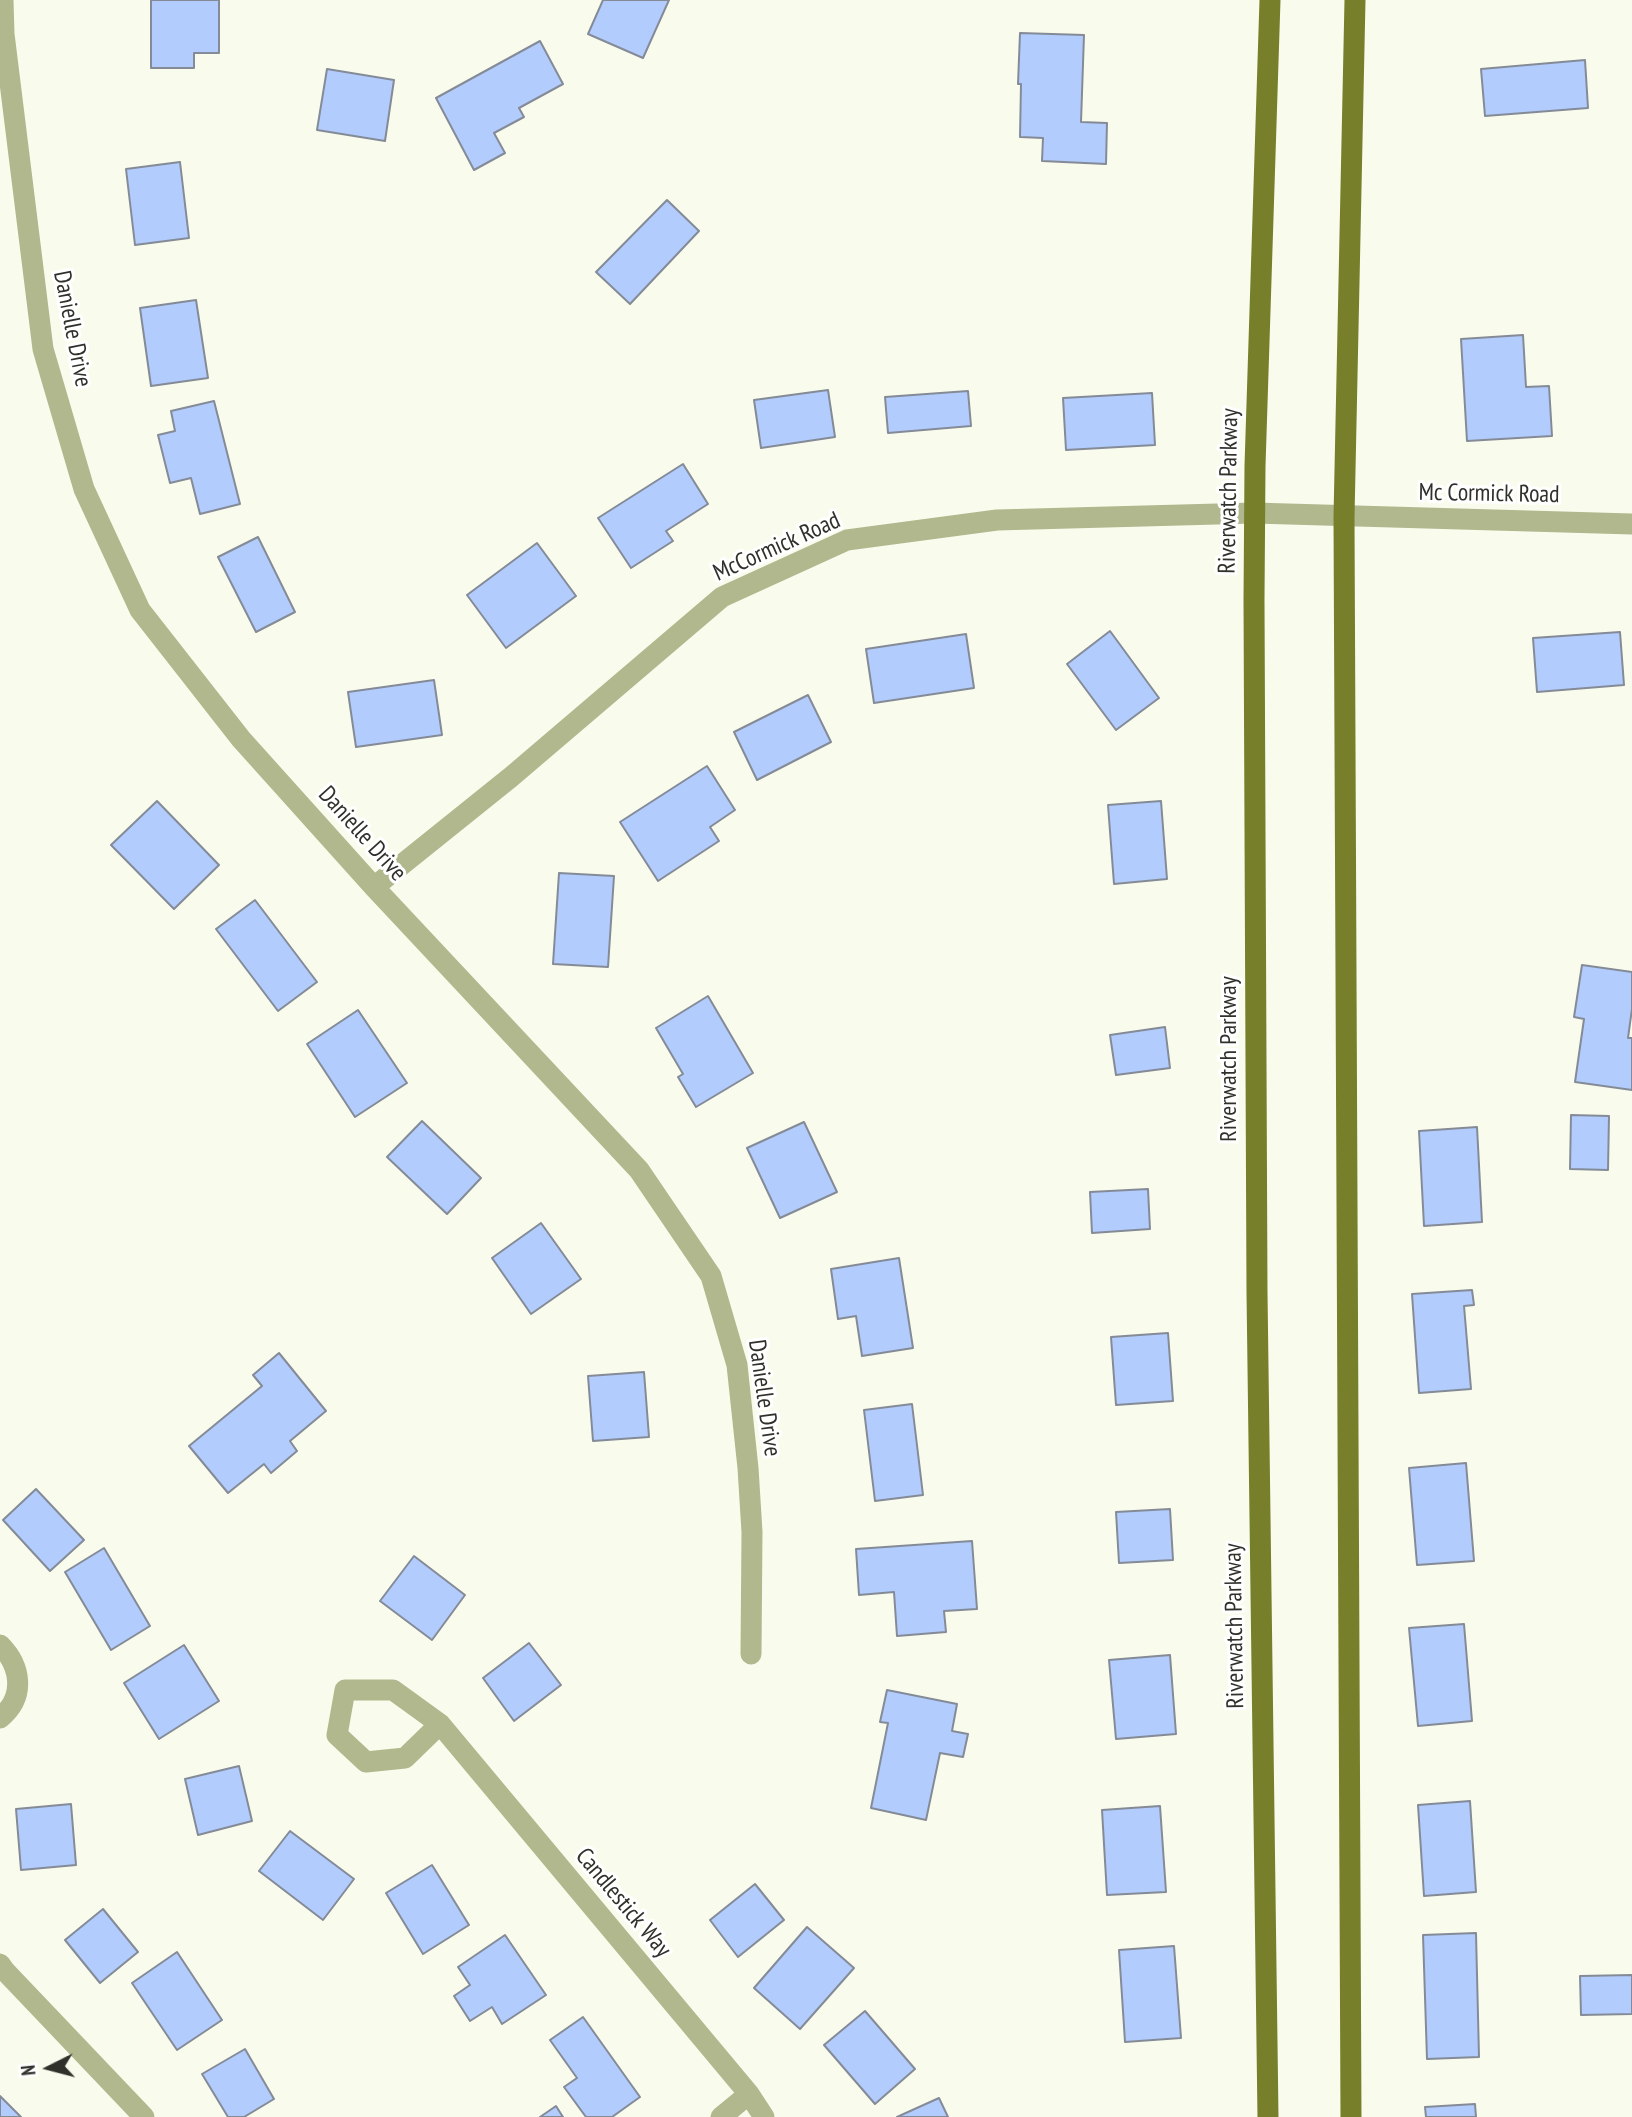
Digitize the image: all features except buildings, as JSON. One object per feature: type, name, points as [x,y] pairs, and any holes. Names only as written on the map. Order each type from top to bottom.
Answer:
[{"type":"main road","name":"Riverwatch Parkway","points":[[1268,2117],[1256,1278],[1254,513],[1269,0]]},
{"type":"main road","points":[[1352,2117],[1344,517],[1355,0]]},
{"type":"street","name":"Danielle Drive","points":[[3,0],[4,34],[43,349],[84,489],[140,610],[241,739],[374,887],[639,1170],[711,1276],[737,1365],[743,1417],[752,1532],[751,1654]]},
{"type":"street","name":"McCormick Road","points":[[374,887],[511,776],[722,597],[847,540],[997,520],[1254,513],[1344,517]]},
{"type":"street","name":"Mc Cormick Road","points":[[1344,517],[1632,524]]},
{"type":"street","points":[[0,1645],[11,1657],[17,1672],[18,1687],[13,1702],[0,1718]]},
{"type":"street","name":"Candlestick Way","points":[[440,1724],[405,1758],[366,1762],[337,1735],[345,1690],[393,1690],[440,1724],[749,2094],[764,2117]]},
{"type":"street","points":[[0,1964],[144,2117]]},
{"type":"street","points":[[721,2117],[749,2094]]}]
